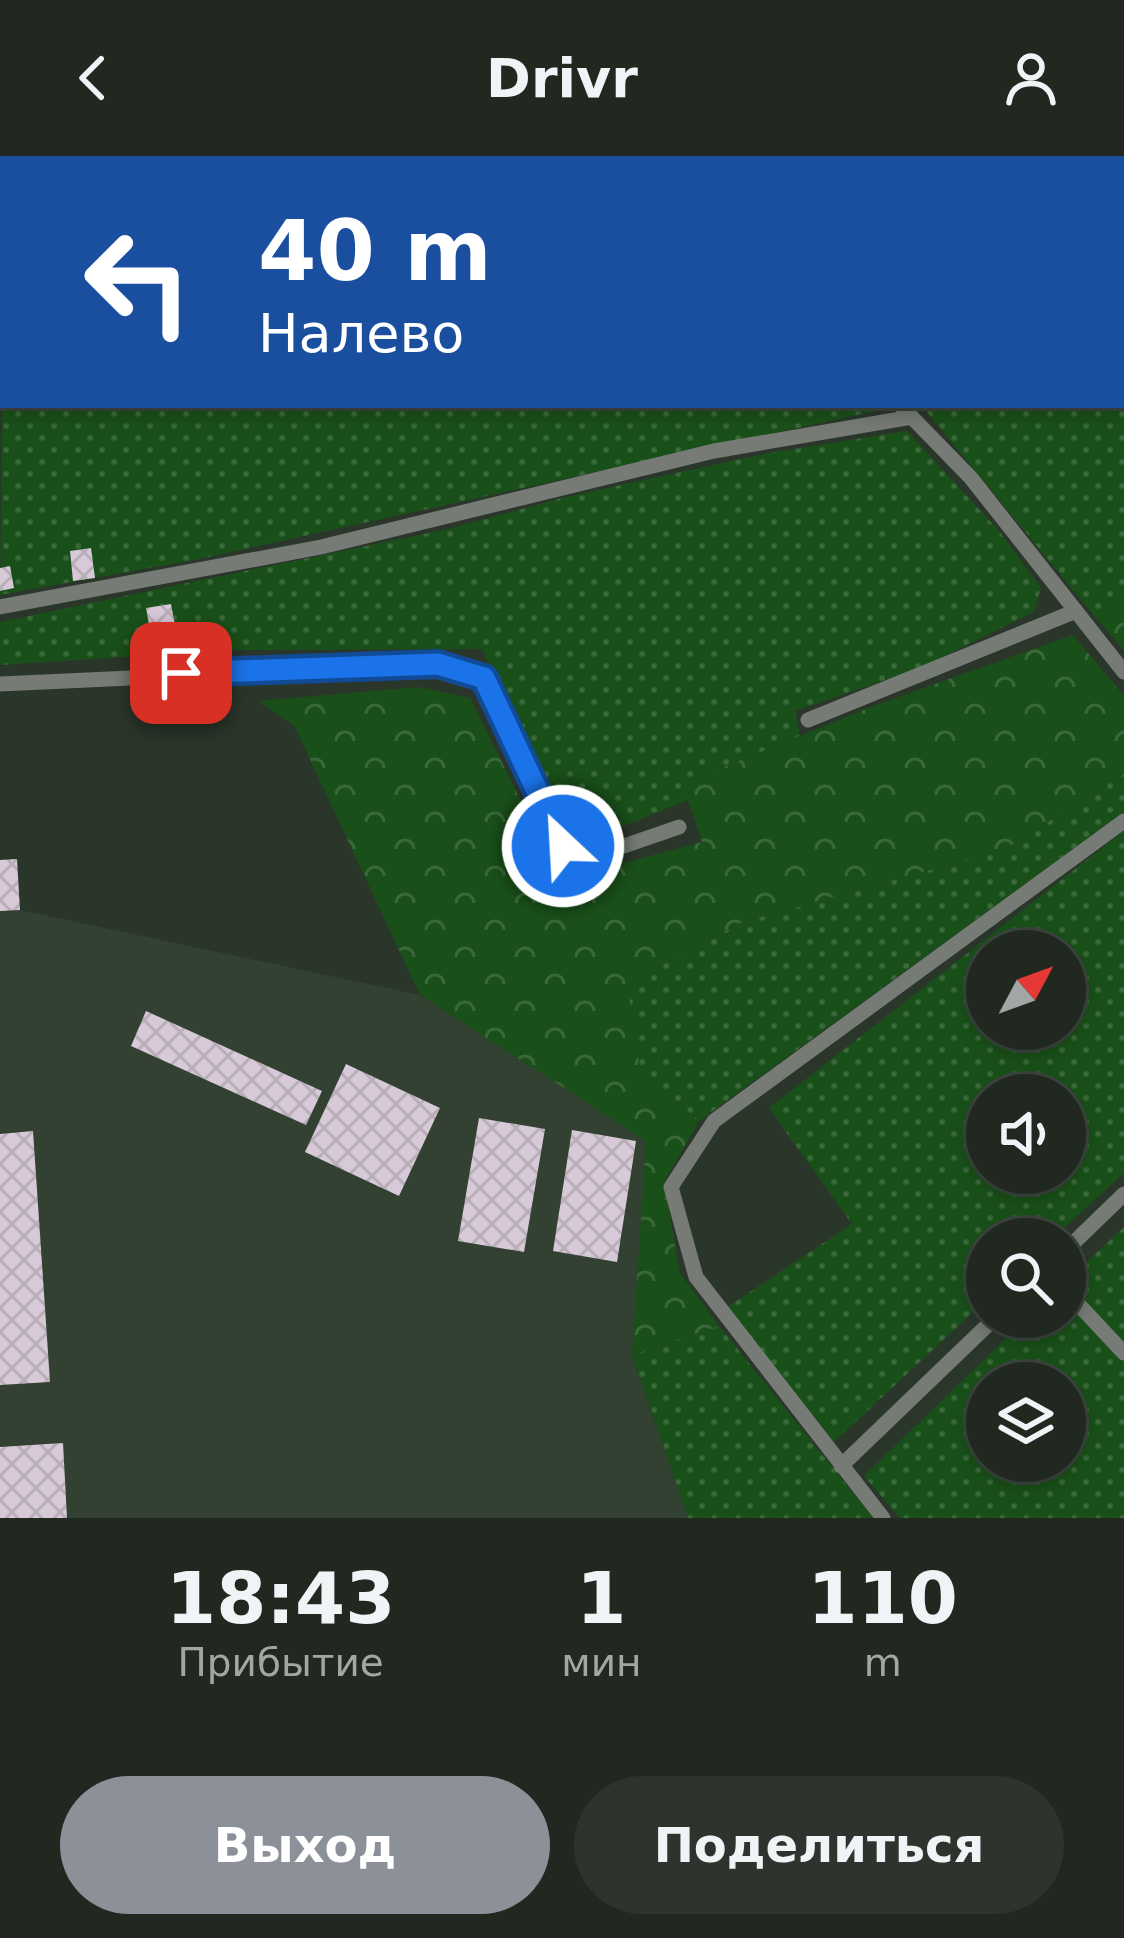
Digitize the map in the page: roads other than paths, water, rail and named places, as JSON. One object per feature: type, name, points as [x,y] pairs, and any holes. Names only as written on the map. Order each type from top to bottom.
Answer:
[{"type":"lane","points":[[0,607],[321,547],[714,451],[906,411],[971,478],[1124,672]]},
{"type":"lane","points":[[808,720],[1076,611]]},
{"type":"lane","points":[[0,684],[438,664],[484,678],[569,865],[679,827]]},
{"type":"lane","points":[[884,1518],[696,1277],[671,1187],[714,1121],[1124,821]]},
{"type":"lane","points":[[1086,1231],[1124,1194]]},
{"type":"lane","points":[[1086,1312],[1124,1353]]},
{"type":"lane","points":[[841,1466],[974,1338]]}]
